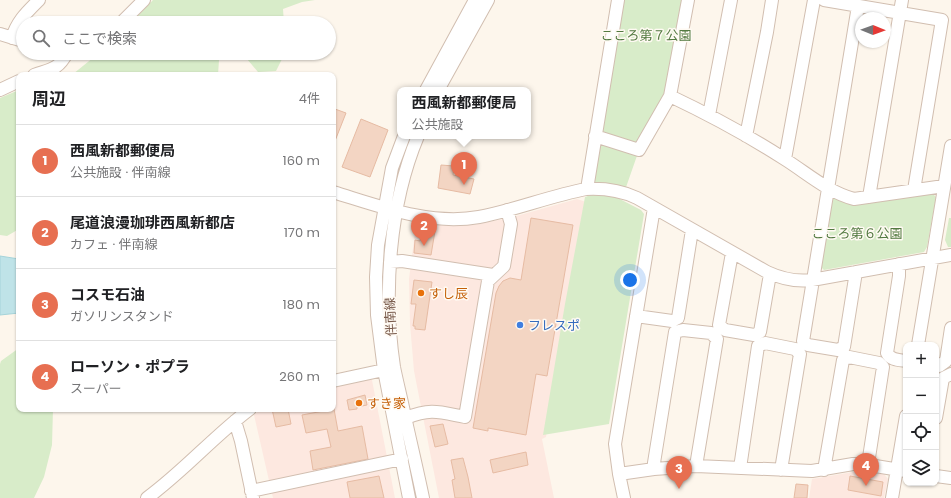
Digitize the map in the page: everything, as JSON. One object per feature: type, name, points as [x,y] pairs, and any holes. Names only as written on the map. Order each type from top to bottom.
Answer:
[{"type":"street","points":[[23,16],[39,0]]},
{"type":"street","points":[[128,16],[144,0]]},
{"type":"street","points":[[428,87],[475,0]]},
{"type":"street","points":[[440,87],[488,0]]},
{"type":"street","points":[[587,189],[618,0]]},
{"type":"street","points":[[595,136],[639,150],[670,96],[688,0]]},
{"type":"street","points":[[709,115],[731,0]]},
{"type":"street","points":[[746,136],[772,0]]},
{"type":"street","points":[[785,159],[814,0]]},
{"type":"street","points":[[824,0],[942,20],[914,190]]},
{"type":"street","points":[[869,197],[902,0]]},
{"type":"street","points":[[856,272],[844,347],[838,350],[808,345],[803,341],[858,6]]},
{"type":"street","points":[[0,34],[16,38]]},
{"type":"street","points":[[43,72],[57,67],[63,60]]},
{"type":"street","points":[[0,90],[16,82]]},
{"type":"street","points":[[670,96],[709,115],[746,136],[785,159],[828,189],[842,196],[854,199],[944,186]]},
{"type":"street","name":"伴南線","points":[[403,139],[392,168],[389,290],[390,324],[394,367],[423,498]]},
{"type":"street","name":"伴南線","points":[[409,498],[384,370],[377,315],[376,277],[378,245],[417,139]]},
{"type":"street","points":[[918,342],[944,186],[949,166],[951,146]]},
{"type":"street","points":[[336,193],[391,210],[438,218],[458,219],[478,217],[587,189],[596,188],[617,190],[637,198],[770,274],[793,280],[812,280],[951,255]]},
{"type":"street","points":[[624,498],[615,444],[654,208]]},
{"type":"street","points":[[406,418],[418,413],[432,411],[465,417],[488,281],[504,266],[511,224],[507,210]]},
{"type":"street","points":[[636,316],[672,321],[678,318],[692,230]]},
{"type":"street","points":[[732,253],[719,325],[725,330],[754,335],[760,332],[770,274]]},
{"type":"street","points":[[390,262],[402,260],[493,275]]},
{"type":"street","points":[[899,264],[899,276],[887,353],[892,359],[903,361]]},
{"type":"street","points":[[939,366],[946,361],[951,328]]},
{"type":"street","points":[[653,469],[675,332],[682,330],[711,333],[717,339],[696,466]]},
{"type":"street","points":[[740,468],[758,346],[765,343],[795,349],[800,354],[781,470]]},
{"type":"street","points":[[824,470],[843,360],[848,357],[879,363],[884,367],[868,464]]},
{"type":"street","points":[[336,380],[384,370]]},
{"type":"street","points":[[937,414],[943,378],[951,374]]},
{"type":"street","points":[[147,498],[166,484],[246,412]]},
{"type":"street","points":[[235,421],[241,441],[252,494],[402,459]]},
{"type":"street","points":[[892,498],[902,470],[903,450]]},
{"type":"street","points":[[619,474],[653,469],[696,466],[804,471],[824,470],[853,464],[868,464],[902,470]]},
{"type":"street","points":[[939,476],[951,478]]},
{"type":"shaded area","points":[[577,199],[592,204],[566,313],[546,437],[542,439],[554,498],[439,498],[414,371],[410,324],[409,279],[416,225],[421,223],[453,226],[479,224],[513,217]]},
{"type":"shaded area","points":[[371,375],[395,498],[273,498],[254,415],[258,412],[336,412],[336,381]]},
{"type":"shaded area","points":[[863,471],[884,474],[888,479],[884,498],[809,498],[812,479]]},
{"type":"green space","points":[[153,0],[315,0],[302,2],[283,9],[284,16],[138,16]]},
{"type":"green space","name":"こころ第７公園","points":[[618,0],[688,0],[670,96],[639,150],[624,193],[587,189]]},
{"type":"green space","points":[[90,60],[219,60],[218,72],[75,72]]},
{"type":"green space","points":[[248,60],[282,60],[276,71],[258,72]]},
{"type":"green space","points":[[16,91],[16,231],[7,236],[0,235],[0,98]]},
{"type":"green space","name":"こころ第６公園","points":[[931,192],[936,197],[927,247],[924,252],[824,270],[819,265],[829,200],[835,196]]},
{"type":"green space","points":[[591,195],[612,195],[641,210],[644,214],[609,424],[543,435],[585,197]]},
{"type":"green space","points":[[949,218],[951,218],[951,247],[948,247],[945,240]]},
{"type":"green space","points":[[16,350],[16,412],[53,412],[52,445],[44,477],[34,498],[0,498],[1,361]]},
{"type":"water","points":[[0,256],[16,259],[16,313],[0,315]]},
{"type":"building","points":[[336,109],[346,113],[336,138]]},
{"type":"building","points":[[361,119],[388,130],[370,177],[342,167]]},
{"type":"building","points":[[441,165],[454,166],[453,175],[474,179],[470,194],[438,188]]},
{"type":"building","points":[[531,218],[573,225],[547,376],[536,374],[526,435],[488,428],[488,431],[473,428],[496,293],[503,281],[510,278],[521,280]]},
{"type":"building","points":[[422,229],[435,231],[431,255],[414,253],[415,240],[420,241]]},
{"type":"building","points":[[414,280],[432,282],[425,330],[415,329],[415,326],[413,326],[416,304],[411,304]]},
{"type":"building","points":[[365,395],[367,405],[349,410],[347,400]]},
{"type":"building","points":[[273,412],[289,412],[291,424],[276,427]]},
{"type":"building","points":[[318,412],[335,412],[338,431],[362,426],[368,459],[313,470],[310,451],[331,447],[327,429],[306,433],[302,415]]},
{"type":"building","points":[[443,424],[448,444],[435,447],[430,426]]},
{"type":"building","points":[[526,452],[528,465],[493,473],[490,460]]},
{"type":"building","points":[[463,458],[472,498],[455,498],[452,480],[455,479],[451,460]]},
{"type":"building","points":[[379,476],[384,498],[350,498],[347,482]]},
{"type":"building","points":[[850,476],[883,482],[881,496],[848,490]]},
{"type":"building","points":[[796,484],[808,485],[807,498],[794,498]]},
{"type":"place","name":"西風新都郵便局","points":[[464,185]]},
{"type":"place","name":"尾道浪漫珈琲西風新都店","points":[[424,246]]},
{"type":"place","name":"すし辰","points":[[421,293]]},
{"type":"place","name":"フレスポ","points":[[520,325]]},
{"type":"place","name":"すき家","points":[[359,403]]},
{"type":"place","name":"ローソン・ポプラ","points":[[866,486]]},
{"type":"place","name":"コスモ石油","points":[[679,489]]}]
